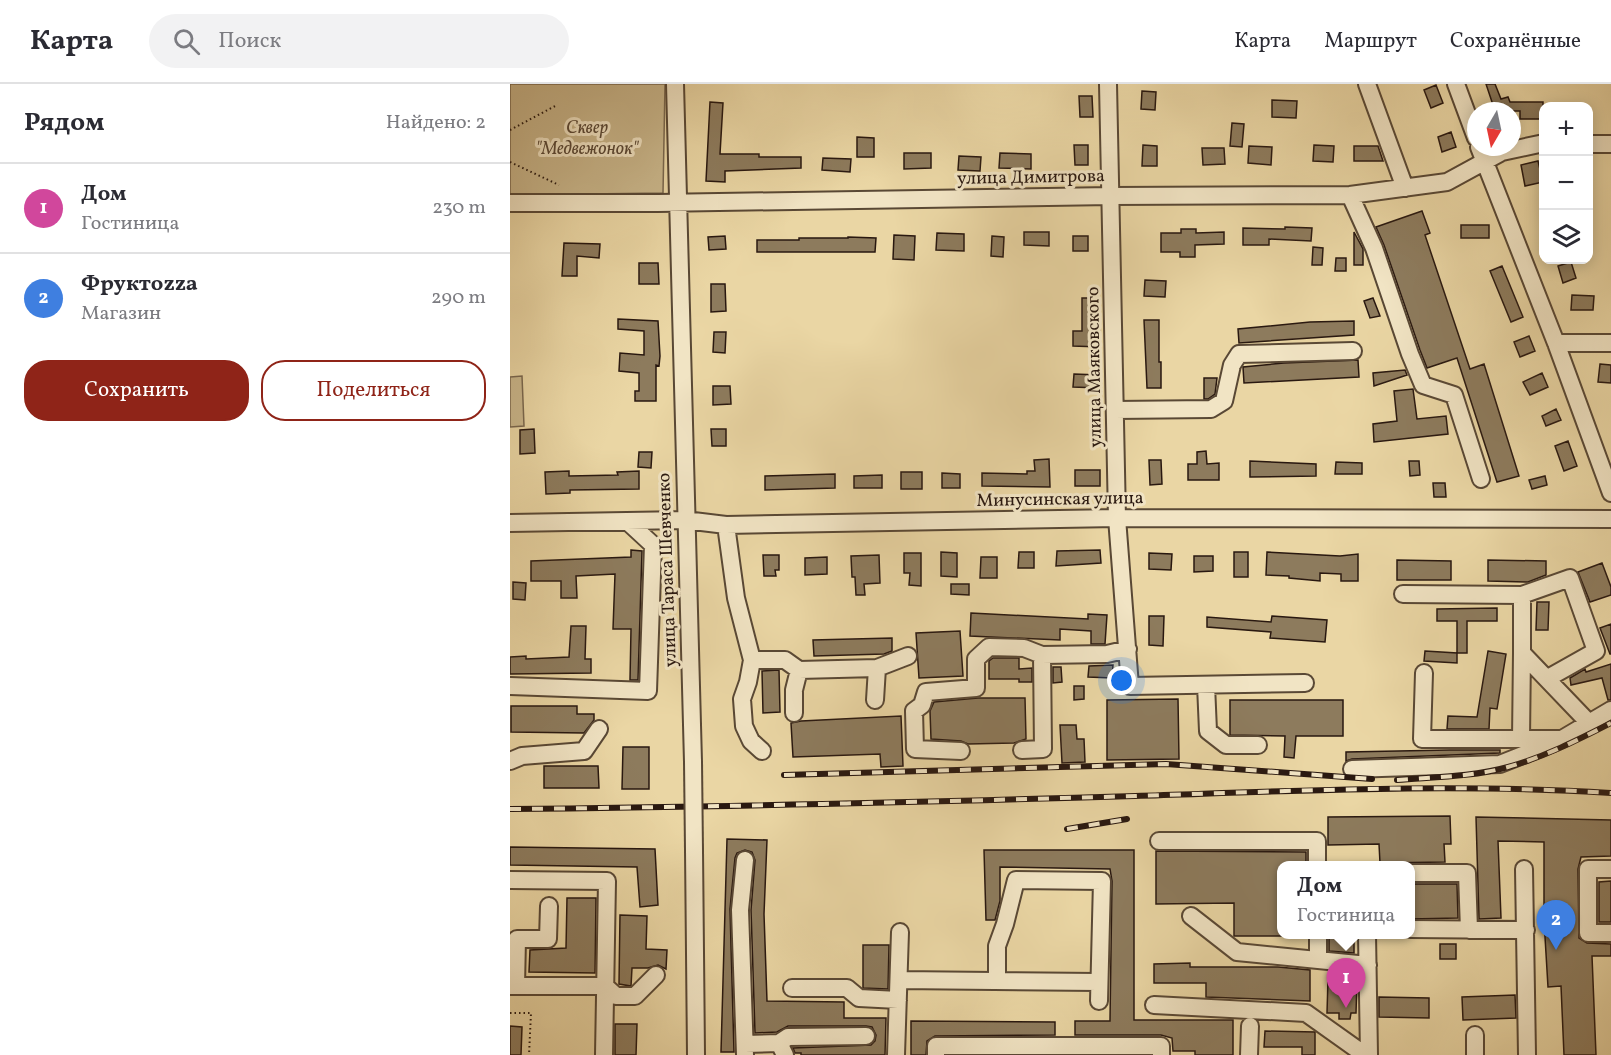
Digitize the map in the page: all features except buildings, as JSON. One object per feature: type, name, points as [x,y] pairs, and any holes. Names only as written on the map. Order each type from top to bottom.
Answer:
[{"type":"street","name":"улица Тараса Шевченко","points":[[675,84],[693,762],[696,1055]]},
{"type":"street","name":"улица Маяковского","points":[[1108,84],[1117,518],[1130,686],[1206,685]]},
{"type":"street","points":[[1368,84],[1405,188]]},
{"type":"street","points":[[1456,84],[1467,114]]},
{"type":"street","name":"улица Димитрова","points":[[1521,148],[1539,144]]},
{"type":"street","points":[[1593,144],[1611,144]]},
{"type":"street","name":"улица Димитрова","points":[[510,203],[1350,195],[1447,182],[1481,156]]},
{"type":"street","points":[[1482,156],[1556,343],[1611,493]]},
{"type":"street","points":[[1350,195],[1374,248],[1410,354],[1423,385],[1454,395],[1481,479]]},
{"type":"street","points":[[1556,343],[1611,343]]},
{"type":"street","points":[[1115,410],[1211,409],[1224,400],[1232,365],[1239,354],[1353,351]]},
{"type":"street","name":"Минусинская улица","points":[[510,523],[685,520],[726,525],[1117,518],[1611,519]]},
{"type":"street","points":[[510,686],[648,691],[653,544],[627,521]]},
{"type":"street","points":[[726,525],[735,598],[752,660],[742,699],[744,726],[751,741],[762,751]]},
{"type":"street","points":[[1403,594],[1522,595],[1570,578],[1596,651],[1548,678]]},
{"type":"street","points":[[1521,739],[1522,595]]},
{"type":"street","points":[[961,751],[915,749],[914,711],[922,705],[926,692],[976,688],[976,659],[989,646],[1024,648],[1042,655],[1107,654],[1128,650]]},
{"type":"street","points":[[1522,652],[1590,724]]},
{"type":"street","points":[[1022,750],[1042,749],[1042,655]]},
{"type":"street","points":[[752,660],[785,660],[799,669],[876,668],[908,656]]},
{"type":"street","points":[[875,700],[876,668]]},
{"type":"street","points":[[794,713],[794,690],[799,669]]},
{"type":"street","points":[[1424,673],[1422,739],[1562,740]]},
{"type":"street","points":[[1258,745],[1226,745],[1208,730],[1206,685],[1305,683]]},
{"type":"street","points":[[1352,769],[1500,764],[1562,740],[1611,710]]},
{"type":"street","points":[[510,762],[522,756],[584,751],[599,729]]},
{"type":"street","points":[[1159,841],[1317,840],[1317,861]]},
{"type":"street","points":[[745,860],[740,910],[745,1049],[782,1049],[788,1037],[866,1036]]},
{"type":"street","points":[[1524,869],[1527,1055]]},
{"type":"street","points":[[1611,869],[1588,869],[1587,933],[1611,933]]},
{"type":"street","points":[[1415,873],[1467,873],[1469,930]]},
{"type":"street","points":[[510,879],[607,881],[604,1055]]},
{"type":"street","points":[[997,980],[998,946],[1016,880],[1102,881],[1098,1001]]},
{"type":"street","points":[[549,906],[548,939],[517,939],[513,986],[605,986],[616,996],[635,996],[656,975]]},
{"type":"street","points":[[1191,916],[1237,952],[1368,965]]},
{"type":"street","points":[[1415,929],[1526,930]]},
{"type":"street","points":[[897,1055],[900,932]]},
{"type":"street","points":[[1318,939],[1318,960]]},
{"type":"street","points":[[1367,939],[1367,1055]]},
{"type":"street","points":[[899,980],[1098,982]]},
{"type":"street","points":[[792,988],[847,988],[859,998],[898,1000]]},
{"type":"street","points":[[1154,1005],[1306,1013],[1367,1055]]},
{"type":"street","points":[[1250,1026],[1250,1055]]},
{"type":"street","points":[[1475,1035],[1475,1055]]},
{"type":"street","points":[[936,1055],[936,1046],[1161,1046],[1161,1055]]},
{"type":"path","points":[[510,130],[557,105]]},
{"type":"path","points":[[510,162],[559,184]]},
{"type":"path","points":[[510,1013],[531,1013],[529,1055]]},
{"type":"green space","name":"Сквер \"Медвежонок\"","points":[[510,84],[665,84],[663,193],[510,195]]},
{"type":"green space","points":[[522,376],[524,426],[510,427],[510,377]]},
{"type":"railway","points":[[1397,780],[1467,775],[1508,767],[1548,753],[1611,723]]},
{"type":"railway","points":[[784,775],[1166,764],[1372,779]]},
{"type":"railway","points":[[510,809],[901,802],[1432,788],[1611,793]]},
{"type":"railway","points":[[1067,829],[1127,819]]},
{"type":"place","name":"Фруктоzzа","points":[[1556,950]]},
{"type":"place","name":"Дом","points":[[1346,1008]]}]
